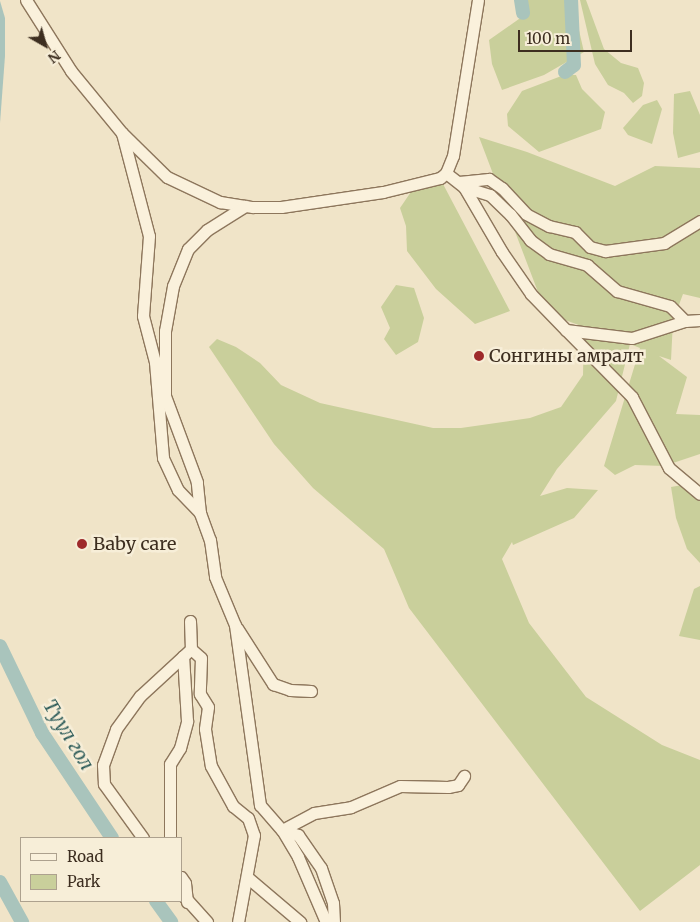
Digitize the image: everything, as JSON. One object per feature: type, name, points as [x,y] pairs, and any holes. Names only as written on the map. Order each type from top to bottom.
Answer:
[{"type":"street","points":[[28,3],[71,71],[122,133],[167,177],[220,202],[245,206],[281,207],[383,192],[440,178],[446,173],[453,156],[478,0]]},
{"type":"street","points":[[122,133],[149,236],[143,316],[155,362],[163,458],[178,490],[200,513]]},
{"type":"street","points":[[446,173],[461,184],[490,195],[510,214],[530,240],[549,254],[588,265],[616,290],[670,306],[685,321]]},
{"type":"street","points":[[461,184],[489,179],[502,188],[526,214],[549,226],[576,232],[590,247],[605,251],[664,243],[700,221]]},
{"type":"street","points":[[461,184],[518,277],[566,330],[632,397],[668,468],[700,494]]},
{"type":"street","points":[[245,206],[206,230],[188,249],[173,286],[165,331],[165,396],[197,482],[200,513],[210,540],[214,577],[235,625],[273,684],[290,690],[311,691]]},
{"type":"street","points":[[566,330],[632,338],[685,321],[700,320]]},
{"type":"street","points":[[170,837],[170,764],[180,748],[187,721],[187,652],[190,621]]},
{"type":"street","points":[[235,625],[260,805],[282,830],[311,882],[326,922]]},
{"type":"street","points":[[142,837],[104,784],[103,765],[116,729],[140,696],[187,652]]},
{"type":"street","points":[[187,652],[201,658],[200,694],[208,706],[205,729],[211,766],[233,806],[248,818],[254,835],[238,922]]},
{"type":"street","points":[[282,830],[314,813],[351,807],[400,786],[448,787],[458,785],[464,776]]},
{"type":"street","points":[[282,830],[298,835],[321,868],[333,903],[334,922]]},
{"type":"street","points":[[182,878],[185,883],[184,898],[207,922]]},
{"type":"street","points":[[247,878],[300,922]]},
{"type":"green space","points":[[525,0],[572,0],[584,52],[544,75],[502,90],[492,64],[489,40],[526,14]]},
{"type":"green space","points":[[580,0],[586,0],[604,49],[621,63],[638,68],[644,83],[642,96],[633,103],[624,93],[608,85],[595,64]]},
{"type":"green space","points":[[564,75],[576,75],[582,89],[605,112],[601,129],[539,152],[508,126],[507,114],[522,91]]},
{"type":"green space","points":[[690,91],[700,115],[700,152],[678,158],[673,133],[674,94]]},
{"type":"green space","points":[[657,100],[662,109],[652,144],[628,135],[623,128],[643,105]]},
{"type":"green space","points":[[479,137],[527,152],[615,186],[655,166],[700,168],[700,298],[683,294],[673,321],[671,360],[659,356],[687,377],[676,414],[700,415],[700,454],[664,466],[635,465],[615,475],[604,466],[640,348],[630,344],[616,401],[557,469],[540,496],[567,488],[598,490],[574,518],[513,545],[512,542],[502,559],[529,623],[586,697],[662,745],[700,760],[700,865],[640,911],[409,608],[384,549],[313,488],[274,444],[209,347],[217,339],[236,347],[260,363],[281,385],[320,403],[433,428],[461,428],[530,418],[561,407],[583,375],[584,328],[595,331],[546,313]]},
{"type":"green space","points":[[417,183],[443,184],[510,311],[475,324],[436,289],[407,251],[406,226],[400,208]]},
{"type":"green space","points":[[396,285],[414,288],[424,318],[418,342],[396,355],[384,339],[390,328],[381,307]]},
{"type":"green space","points":[[694,483],[700,488],[700,563],[687,549],[676,518],[671,487]]},
{"type":"green space","points":[[700,586],[700,640],[679,636],[694,589]]},
{"type":"water","points":[[0,1],[5,18],[5,56],[0,123]]},
{"type":"waterway","points":[[521,0],[523,13]]},
{"type":"waterway","points":[[565,72],[574,65],[571,0]]},
{"type":"waterway","name":"Туул гол","points":[[0,646],[42,733],[111,837]]},
{"type":"waterway","name":"Туул гол","points":[[0,882],[22,922]]},
{"type":"waterway","name":"Туул гол","points":[[157,902],[171,922]]},
{"type":"place","name":"Сонгины амралт","points":[[479,356]]},
{"type":"place","name":"Baby care","points":[[82,544]]}]
